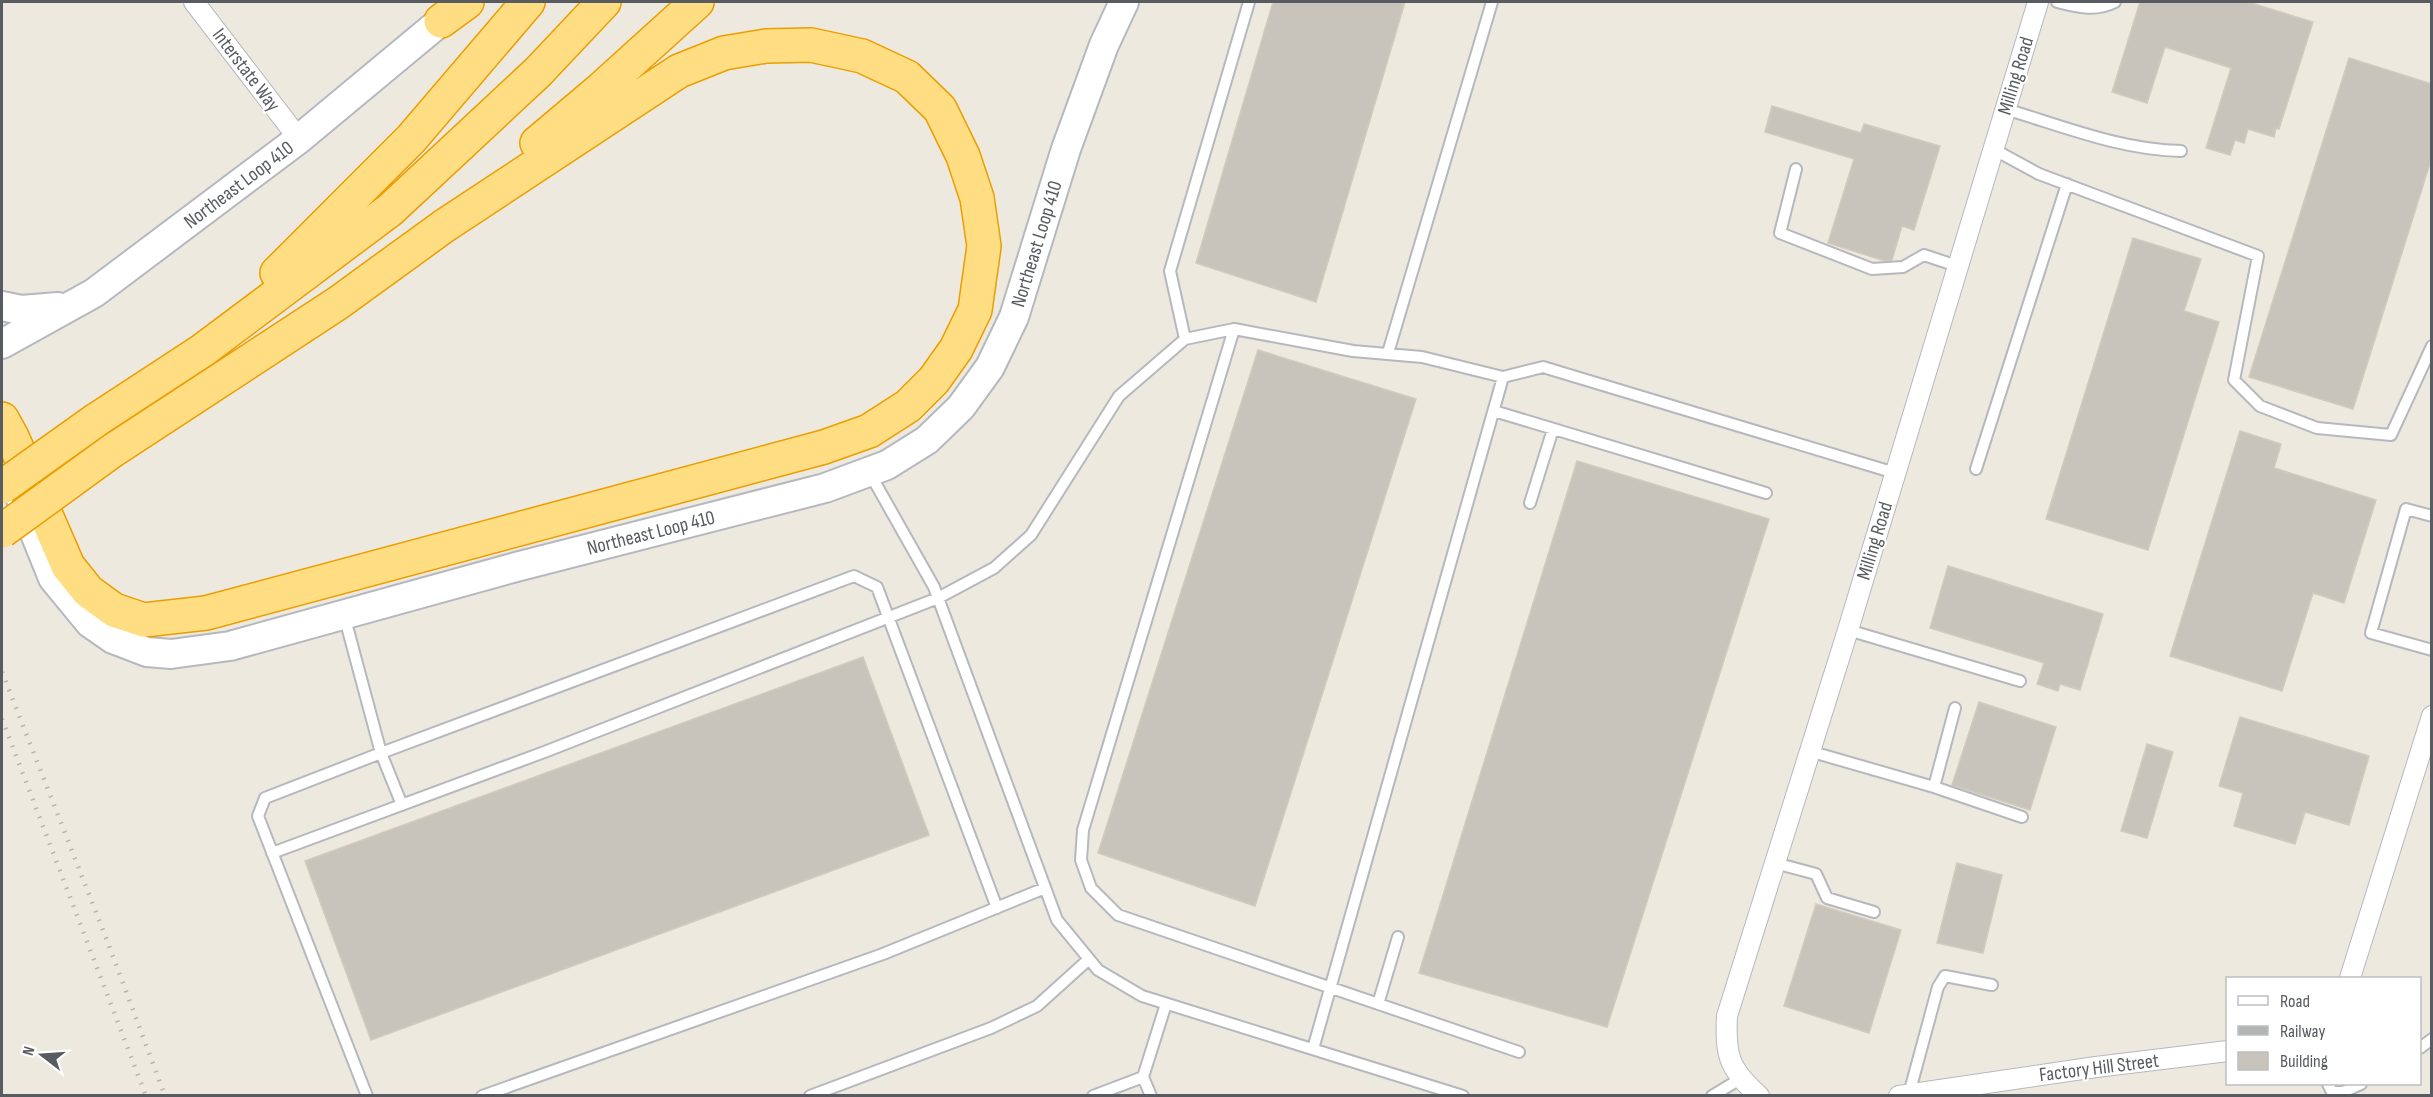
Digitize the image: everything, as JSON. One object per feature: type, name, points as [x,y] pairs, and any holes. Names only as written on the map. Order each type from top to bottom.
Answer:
[{"type":"highway","points":[[450,11],[467,2]]},
{"type":"highway","points":[[203,350],[411,139],[528,2]]},
{"type":"highway","points":[[2,487],[96,420],[203,350],[390,210],[538,72],[604,2]]},
{"type":"highway","points":[[444,226],[697,2]]},
{"type":"highway","points":[[2,419],[12,437],[68,567],[88,591],[114,610],[144,620],[206,613],[824,447],[869,431],[908,406],[934,380],[956,349],[975,310],[984,246],[977,198],[963,156],[940,109],[907,77],[862,56],[811,45],[766,46],[724,53],[679,71],[444,226],[338,303],[112,451],[2,531]]},
{"type":"main road","name":"Northeast Loop 410","points":[[2,451],[52,578],[90,623],[113,639],[147,652],[171,654],[230,646],[528,564],[825,488],[887,465],[927,440],[961,407],[990,367],[1014,317],[1070,138],[1104,45],[1124,2]]},
{"type":"main road","name":"Northeast Loop 410","points":[[2,344],[94,293],[299,139],[450,11]]},
{"type":"main road","points":[[2,306],[21,310],[69,306]]},
{"type":"street","name":"Interstate Way","points":[[194,2],[299,139]]},
{"type":"street","name":"Milling Road","points":[[1740,1079],[1730,1059],[1726,1039],[1727,1016],[1848,630],[2038,2]]},
{"type":"street","points":[[2350,977],[2432,716]]},
{"type":"street","name":"Factory Hill Street","points":[[1904,1095],[2096,1067],[2226,1052]]},
{"type":"street","points":[[1740,1079],[1759,1095]]},
{"type":"lane","points":[[1185,339],[1170,271],[1249,2]]},
{"type":"lane","points":[[1388,353],[1492,2]]},
{"type":"lane","points":[[2057,2],[2090,9],[2101,8],[2115,2]]},
{"type":"lane","points":[[2005,109],[2097,137],[2151,150],[2181,151]]},
{"type":"lane","points":[[1993,149],[2039,174],[2258,256],[2234,380],[2260,406],[2318,428],[2391,435],[2432,346]]},
{"type":"lane","points":[[1796,169],[1780,233],[1872,269],[1903,267],[1924,255],[1957,266]]},
{"type":"lane","points":[[1976,469],[2067,184]]},
{"type":"lane","points":[[1234,329],[1083,830],[1081,860],[1091,888],[1118,915],[1519,1052]]},
{"type":"lane","points":[[272,853],[938,598],[994,568],[1031,535],[1119,396],[1185,339],[1234,329],[1353,351],[1422,357],[1503,377],[1543,367],[1895,473]]},
{"type":"lane","points":[[1313,1049],[1503,377]]},
{"type":"lane","points":[[1494,411],[1766,493]]},
{"type":"lane","points":[[1530,503],[1553,429]]},
{"type":"lane","points":[[869,472],[934,586],[1057,920],[1098,970],[1142,996],[1463,1095]]},
{"type":"lane","points":[[2432,516],[2406,509],[2371,633],[2432,650]]},
{"type":"lane","points":[[367,1095],[258,816],[265,798],[854,576],[877,587],[997,908]]},
{"type":"lane","points":[[344,615],[381,753],[402,805]]},
{"type":"lane","points":[[1848,630],[2020,681]]},
{"type":"lane","points":[[1934,787],[1955,708]]},
{"type":"lane","points":[[1809,751],[1934,787],[2022,817]]},
{"type":"lane","points":[[1775,863],[1816,874],[1827,897],[1874,912]]},
{"type":"lane","points":[[482,1095],[883,954],[1045,888]]},
{"type":"lane","points":[[1378,1004],[1398,937]]},
{"type":"lane","points":[[810,1095],[991,1028],[1037,1006],[1089,959]]},
{"type":"lane","points":[[1904,1095],[1938,987],[1945,976],[1992,985]]},
{"type":"lane","points":[[1151,1095],[1143,1077],[1166,1004]]},
{"type":"lane","points":[[1099,1094],[1143,1077]]},
{"type":"lane","points":[[1712,1095],[1740,1079]]},
{"type":"lane","points":[[2330,1090],[2343,1092],[2357,1085]]},
{"type":"building","points":[[1273,2],[1405,2],[1316,302],[1196,263]]},
{"type":"building","points":[[2140,2],[2248,2],[2313,22],[2279,129],[2276,128],[2274,137],[2248,129],[2244,143],[2235,140],[2230,155],[2206,148],[2231,68],[2165,47],[2147,103],[2112,92]]},
{"type":"building","points":[[2349,58],[2432,84],[2432,157],[2353,409],[2249,377]]},
{"type":"building","points":[[1772,106],[1861,133],[1864,124],[1940,146],[1914,230],[1902,226],[1892,260],[1885,261],[1828,243],[1854,159],[1765,132]]},
{"type":"building","points":[[2133,238],[2201,259],[2184,311],[2219,322],[2148,550],[2046,519]]},
{"type":"building","points":[[1258,350],[1416,399],[1255,906],[1098,853]]},
{"type":"building","points":[[2240,431],[2281,444],[2274,468],[2376,500],[2344,603],[2313,593],[2282,691],[2170,656]]},
{"type":"building","points":[[1577,461],[1769,519],[1607,1027],[1419,973]]},
{"type":"building","points":[[1948,566],[2103,614],[2080,690],[2060,684],[2058,691],[2037,684],[2044,663],[1930,628]]},
{"type":"building","points":[[863,657],[929,835],[371,1040],[305,861]]},
{"type":"building","points":[[1979,702],[2056,727],[2030,810],[1952,785]]},
{"type":"building","points":[[2240,717],[2369,756],[2349,825],[2305,812],[2295,844],[2234,826],[2243,793],[2219,786]]},
{"type":"building","points":[[2147,744],[2173,752],[2147,838],[2121,831]]},
{"type":"building","points":[[1957,863],[2002,875],[1983,953],[1937,943]]},
{"type":"building","points":[[1816,904],[1901,930],[1869,1033],[1784,1006]]},
{"type":"railway","points":[[2,672],[165,1096]]},
{"type":"railway","points":[[2,719],[146,1096]]}]
